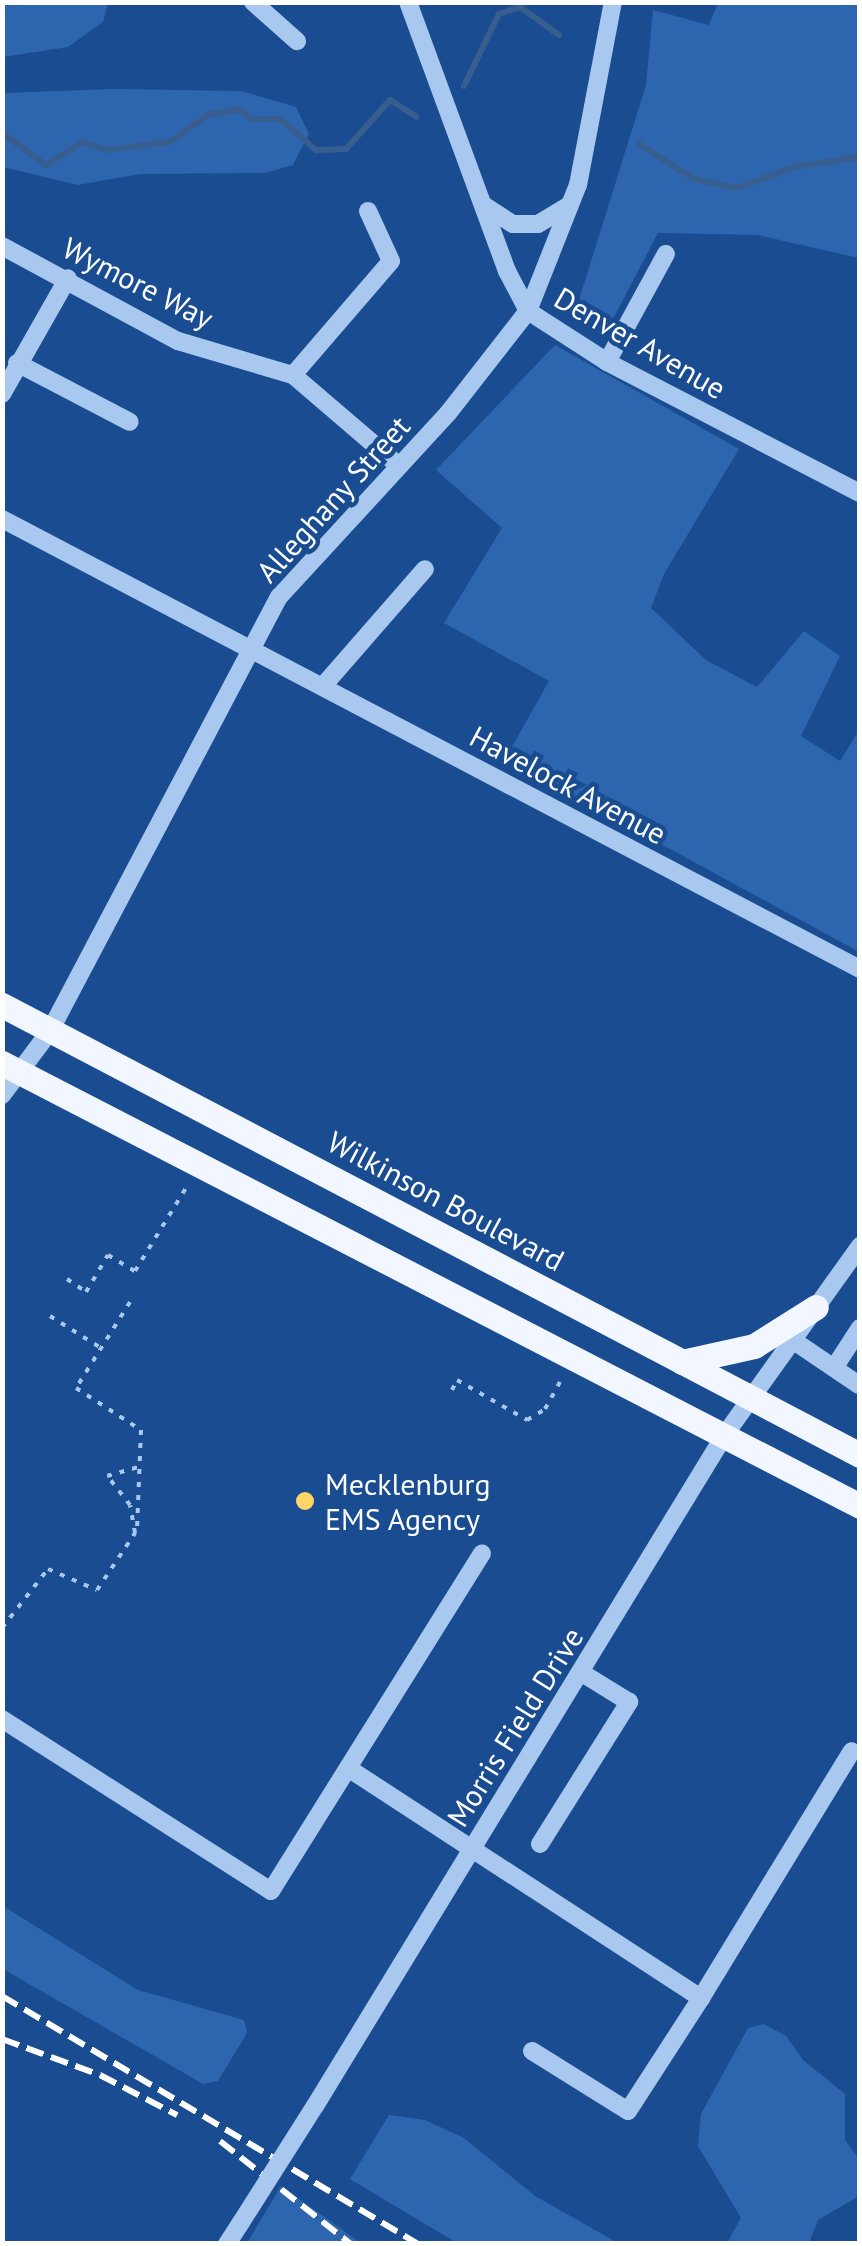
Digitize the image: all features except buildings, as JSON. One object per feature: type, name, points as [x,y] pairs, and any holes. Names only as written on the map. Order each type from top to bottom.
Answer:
[{"type":"main road","name":"Wilkinson Boulevard","points":[[2,1006],[860,1455]]},
{"type":"main road","points":[[10,1067],[860,1506]]},
{"type":"main road","points":[[682,1362],[754,1346],[816,1307]]},
{"type":"street","points":[[253,2],[296,40]]},
{"type":"street","name":"Denver Avenue","points":[[408,2],[506,272],[528,311],[607,362],[860,493]]},
{"type":"street","name":"Alleghany Street","points":[[2,1094],[10,1067],[50,1030],[279,597],[397,464],[449,412],[528,311],[572,203],[592,129],[613,2]]},
{"type":"street","points":[[485,206],[514,224],[538,224],[572,203]]},
{"type":"street","points":[[292,375],[391,261],[368,212]]},
{"type":"street","name":"Wymore Way","points":[[2,246],[178,340],[292,375],[397,464]]},
{"type":"street","points":[[607,362],[666,254]]},
{"type":"street","points":[[2,394],[68,278]]},
{"type":"street","points":[[17,363],[130,422]]},
{"type":"street","name":"Havelock Avenue","points":[[2,520],[860,969]]},
{"type":"street","points":[[323,686],[425,569]]},
{"type":"street","name":"Morris Field Drive","points":[[227,2244],[582,1673],[724,1436],[755,1399],[816,1307],[852,1272],[860,1246]]},
{"type":"street","points":[[834,1368],[860,1328]]},
{"type":"street","points":[[794,1341],[859,1385]]},
{"type":"street","points":[[2,1719],[272,1891],[351,1770],[482,1553]]},
{"type":"street","points":[[540,1844],[629,1702],[582,1673]]},
{"type":"street","points":[[532,2051],[628,2111],[852,1751]]},
{"type":"street","points":[[351,1770],[470,1852],[701,1998]]},
{"type":"path","points":[[67,1279],[86,1292],[108,1254],[135,1271],[189,1182]]},
{"type":"path","points":[[2,1628],[48,1569],[97,1590],[135,1534],[141,1430],[76,1388],[130,1302]]},
{"type":"path","points":[[50,1316],[101,1348]]},
{"type":"path","points":[[452,1390],[457,1380],[528,1420],[545,1409],[562,1378]]},
{"type":"path","points":[[135,1534],[130,1505],[108,1476],[140,1466]]},
{"type":"shaded area","points":[[3,2],[108,3],[103,22],[68,47],[3,57]]},
{"type":"shaded area","points":[[718,3],[859,3],[859,258],[758,235],[658,233],[602,340],[579,300],[646,85],[653,10],[709,25]]},
{"type":"shaded area","points":[[114,89],[241,91],[296,107],[309,134],[293,165],[265,173],[140,174],[78,185],[3,167],[3,93]]},
{"type":"shaded area","points":[[555,345],[739,449],[664,574],[651,608],[706,660],[757,687],[804,631],[840,656],[801,736],[840,761],[859,730],[859,952],[505,759],[549,681],[444,623],[502,528],[436,470]]},
{"type":"shaded area","points":[[3,1906],[138,1990],[244,2020],[247,2033],[218,2081],[203,2084],[3,1969]]},
{"type":"shaded area","points":[[764,2024],[786,2036],[803,2060],[845,2094],[845,2140],[859,2159],[859,2196],[818,2220],[809,2243],[727,2243],[741,2218],[698,2146],[701,2114],[748,2028]]},
{"type":"shaded area","points":[[389,2115],[425,2120],[464,2138],[535,2196],[618,2243],[457,2243],[350,2179]]},
{"type":"shaded area","points":[[281,2186],[361,2243],[247,2243]]},
{"type":"waterway","points":[[464,86],[499,14],[520,7],[559,35]]},
{"type":"waterway","points":[[2,133],[46,165],[83,142],[106,150],[170,142],[208,115],[238,109],[252,119],[280,119],[316,150],[346,149],[390,100],[416,116]]},
{"type":"waterway","points":[[639,144],[694,179],[737,188],[795,167],[860,157]]},
{"type":"railway","points":[[2,1996],[418,2244]]},
{"type":"railway","points":[[2,2039],[100,2075],[177,2115]]},
{"type":"railway","points":[[220,2141],[351,2244]]},
{"type":"place","name":"Mecklenburg EMS Agency","points":[[305,1501]]}]
